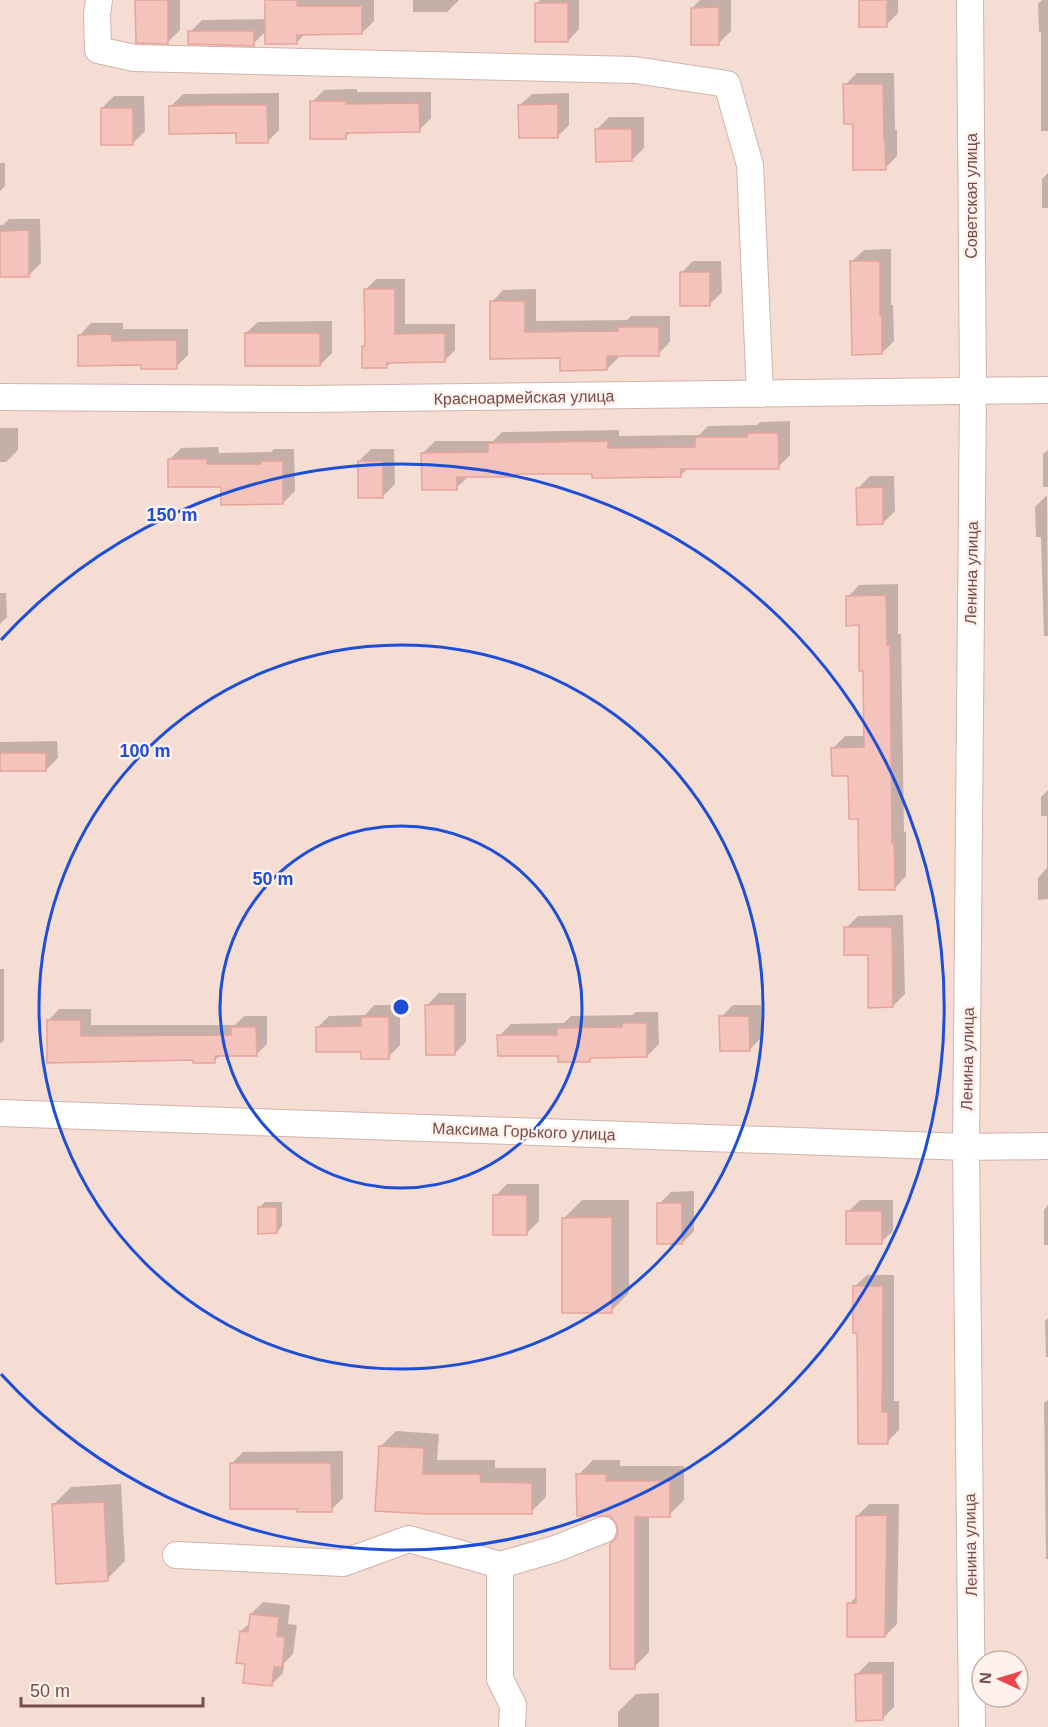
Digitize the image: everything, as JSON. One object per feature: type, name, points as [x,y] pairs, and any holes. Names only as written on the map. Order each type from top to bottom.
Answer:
[{"type":"street","points":[[99,0],[98,50],[134,58],[636,70],[727,84],[750,165],[760,394]]},
{"type":"street","name":"Советская улица","points":[[970,0],[973,391]]},
{"type":"street","name":"Красноармейская улица","points":[[0,397],[305,399],[1048,390]]},
{"type":"street","name":"Ленина улица","points":[[972,1727],[966,1147],[973,391]]},
{"type":"street","name":"Максима Горького улица","points":[[0,1113],[966,1147],[1048,1146]]},
{"type":"street","points":[[176,1555],[343,1563],[409,1539],[500,1565],[555,1549],[603,1530]]},
{"type":"street","points":[[500,1565],[500,1679],[513,1705],[512,1727]]},
{"type":"shaded area","points":[[0,0],[1048,0],[1048,1727],[0,1727]]},
{"type":"building","points":[[135,0],[168,0],[168,44],[136,43]]},
{"type":"building","points":[[265,0],[297,0],[297,6],[362,6],[362,34],[297,35],[297,44],[265,44]]},
{"type":"building","points":[[859,0],[887,0],[887,27],[859,27]]},
{"type":"building","points":[[535,3],[568,3],[568,42],[535,42]]},
{"type":"building","points":[[719,7],[719,45],[691,45],[691,8]]},
{"type":"building","points":[[188,31],[254,31],[254,46],[188,44]]},
{"type":"building","points":[[843,84],[883,84],[886,170],[853,170],[853,124],[844,124]]},
{"type":"building","points":[[310,101],[346,101],[346,104],[419,103],[420,132],[346,133],[346,139],[310,139]]},
{"type":"building","points":[[558,104],[558,138],[519,138],[518,105]]},
{"type":"building","points":[[267,105],[268,143],[236,143],[236,133],[169,134],[169,106]]},
{"type":"building","points":[[101,108],[133,108],[133,145],[101,145]]},
{"type":"building","points":[[595,129],[632,129],[632,161],[596,162]]},
{"type":"building","points":[[29,230],[29,277],[0,277],[0,231]]},
{"type":"building","points":[[850,261],[880,261],[882,354],[852,355]]},
{"type":"building","points":[[680,272],[710,272],[710,306],[680,306]]},
{"type":"building","points":[[364,289],[395,289],[395,334],[445,333],[445,362],[387,363],[387,368],[362,368],[362,346],[365,346]]},
{"type":"building","points":[[490,301],[525,301],[525,332],[618,331],[618,327],[659,327],[659,356],[607,356],[607,370],[560,371],[560,358],[490,359]]},
{"type":"building","points":[[245,333],[320,333],[320,366],[245,366]]},
{"type":"building","points":[[111,334],[112,341],[177,340],[177,369],[141,369],[141,365],[78,366],[78,335]]},
{"type":"building","points":[[747,433],[778,433],[779,469],[681,469],[681,477],[592,478],[592,474],[516,474],[516,477],[457,477],[457,490],[422,490],[421,453],[488,452],[488,443],[608,441],[608,448],[695,447],[695,437],[747,437]]},
{"type":"building","points":[[168,459],[207,459],[207,464],[261,464],[261,461],[283,461],[283,504],[221,505],[221,487],[168,487]]},
{"type":"building","points":[[358,461],[383,461],[383,498],[358,498]]},
{"type":"building","points":[[883,487],[883,524],[857,525],[856,488]]},
{"type":"building","points":[[886,595],[887,645],[890,645],[892,843],[894,843],[895,890],[859,890],[858,819],[849,819],[848,776],[832,776],[831,748],[864,747],[863,671],[859,671],[859,625],[846,626],[846,596]]},
{"type":"building","points":[[0,753],[46,753],[46,771],[0,771]]},
{"type":"building","points":[[844,927],[892,927],[893,1007],[868,1008],[868,955],[844,955]]},
{"type":"building","points":[[455,1004],[455,1055],[426,1055],[425,1005]]},
{"type":"building","points":[[719,1016],[749,1016],[750,1051],[720,1051]]},
{"type":"building","points":[[361,1017],[389,1017],[389,1059],[361,1059],[361,1052],[316,1052],[316,1027],[361,1026]]},
{"type":"building","points":[[47,1020],[81,1020],[81,1036],[231,1035],[231,1027],[256,1027],[257,1056],[215,1056],[215,1063],[193,1063],[193,1060],[47,1063]]},
{"type":"building","points":[[622,1023],[647,1023],[647,1057],[590,1058],[590,1062],[558,1062],[558,1056],[498,1056],[497,1035],[557,1035],[557,1028],[622,1027]]},
{"type":"building","points":[[493,1195],[527,1195],[527,1235],[493,1235]]},
{"type":"building","points":[[657,1203],[682,1203],[682,1244],[657,1244]]},
{"type":"building","points":[[258,1207],[277,1207],[277,1233],[258,1234]]},
{"type":"building","points":[[846,1211],[882,1211],[882,1244],[846,1244]]},
{"type":"building","points":[[612,1217],[612,1313],[562,1313],[562,1218]]},
{"type":"building","points":[[853,1286],[883,1286],[882,1412],[888,1412],[888,1444],[858,1444],[857,1333],[853,1333]]},
{"type":"building","points":[[379,1446],[424,1448],[423,1474],[480,1474],[481,1482],[532,1483],[532,1514],[429,1514],[375,1511]]},
{"type":"building","points":[[230,1463],[331,1463],[332,1512],[297,1512],[297,1509],[230,1509]]},
{"type":"building","points":[[576,1474],[606,1474],[606,1481],[670,1481],[670,1517],[635,1517],[635,1669],[610,1669],[610,1543],[618,1533],[617,1525],[610,1516],[577,1516]]},
{"type":"building","points":[[104,1502],[108,1581],[56,1584],[52,1504]]},
{"type":"building","points":[[887,1515],[885,1637],[847,1637],[847,1603],[856,1603],[856,1516]]},
{"type":"building","points":[[250,1614],[279,1617],[277,1636],[285,1637],[282,1667],[274,1667],[272,1686],[243,1683],[245,1664],[236,1663],[240,1631],[248,1632]]},
{"type":"building","points":[[883,1673],[883,1720],[856,1721],[855,1674]]}]
